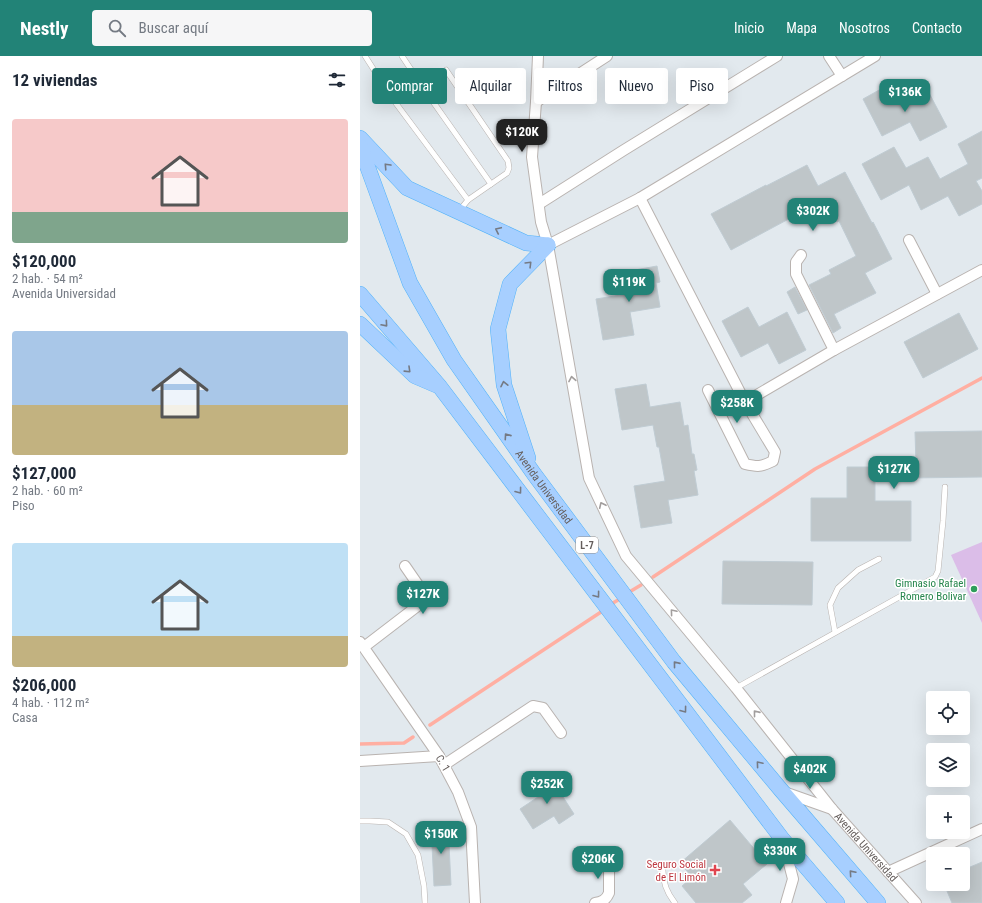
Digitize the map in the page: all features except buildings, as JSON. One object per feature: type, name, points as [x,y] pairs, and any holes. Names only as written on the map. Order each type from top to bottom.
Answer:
[{"type":"main road","points":[[360,138],[407,188],[526,243],[548,245]]},
{"type":"main road","name":"Avenida Universidad","points":[[360,146],[410,283],[454,360],[534,474],[674,662],[878,903]]},
{"type":"main road","points":[[534,474],[504,385],[498,329],[510,284],[548,245]]},
{"type":"main road","name":"Avenida Universidad","points":[[360,294],[440,387],[783,840],[837,903]]},
{"type":"main road","points":[[360,324],[415,376],[440,387]]},
{"type":"street","name":"Avenida Universidad","points":[[537,68],[538,56]]},
{"type":"street","points":[[588,68],[607,56]]},
{"type":"street","points":[[539,204],[777,56]]},
{"type":"street","points":[[829,56],[842,76]]},
{"type":"street","points":[[548,245],[640,198],[875,56]]},
{"type":"street","name":"Avenida Universidad","points":[[536,104],[532,157],[542,222],[548,245],[590,478],[626,556],[736,688],[832,810],[916,903]]},
{"type":"street","points":[[640,198],[745,402],[775,452],[773,461],[763,466],[745,464],[708,390]]},
{"type":"street","points":[[909,240],[938,294]]},
{"type":"street","points":[[801,255],[796,262],[796,274],[834,350]]},
{"type":"street","points":[[745,402],[834,350],[982,270]]},
{"type":"street","points":[[362,645],[424,601],[425,595],[405,566]]},
{"type":"street","name":"C. 1","points":[[362,645],[442,761],[458,792],[471,827],[475,903]]},
{"type":"street","points":[[360,761],[442,761],[533,706],[543,708],[561,733]]},
{"type":"street","points":[[781,790],[832,810]]},
{"type":"street","points":[[888,872],[982,829]]},
{"type":"street","points":[[783,840],[793,879],[786,903]]},
{"type":"street","points":[[595,903],[603,901],[608,896],[609,865]]},
{"type":"lane","points":[[365,56],[392,98],[468,200]]},
{"type":"lane","points":[[402,56],[492,184]]},
{"type":"lane","points":[[447,71],[508,160],[509,168],[507,173],[468,200],[459,212]]},
{"type":"lane","points":[[736,688],[935,576],[938,571],[945,487]]},
{"type":"lane","points":[[835,632],[830,605],[838,588],[858,570],[879,559]]},
{"type":"lane","points":[[360,821],[388,822],[406,834],[418,855],[424,886],[425,903]]},
{"type":"lane","points":[[663,871],[666,889],[675,903]]},
{"type":"shaded area","name":"Gimnasio Rafael Romero Bolivar","points":[[982,542],[982,623],[951,555]]},
{"type":"waterway","points":[[653,577],[815,469],[982,378]]},
{"type":"waterway","points":[[631,591],[641,585]]},
{"type":"waterway","points":[[613,603],[618,600]]},
{"type":"waterway","points":[[430,725],[601,612]]},
{"type":"waterway","points":[[360,744],[404,743],[413,737]]},
{"type":"place","name":"Gimnasio Rafael Romero Bolivar","points":[[974,589]]},
{"type":"place","name":"Seguro Social de El Limón","points":[[715,870]]}]
